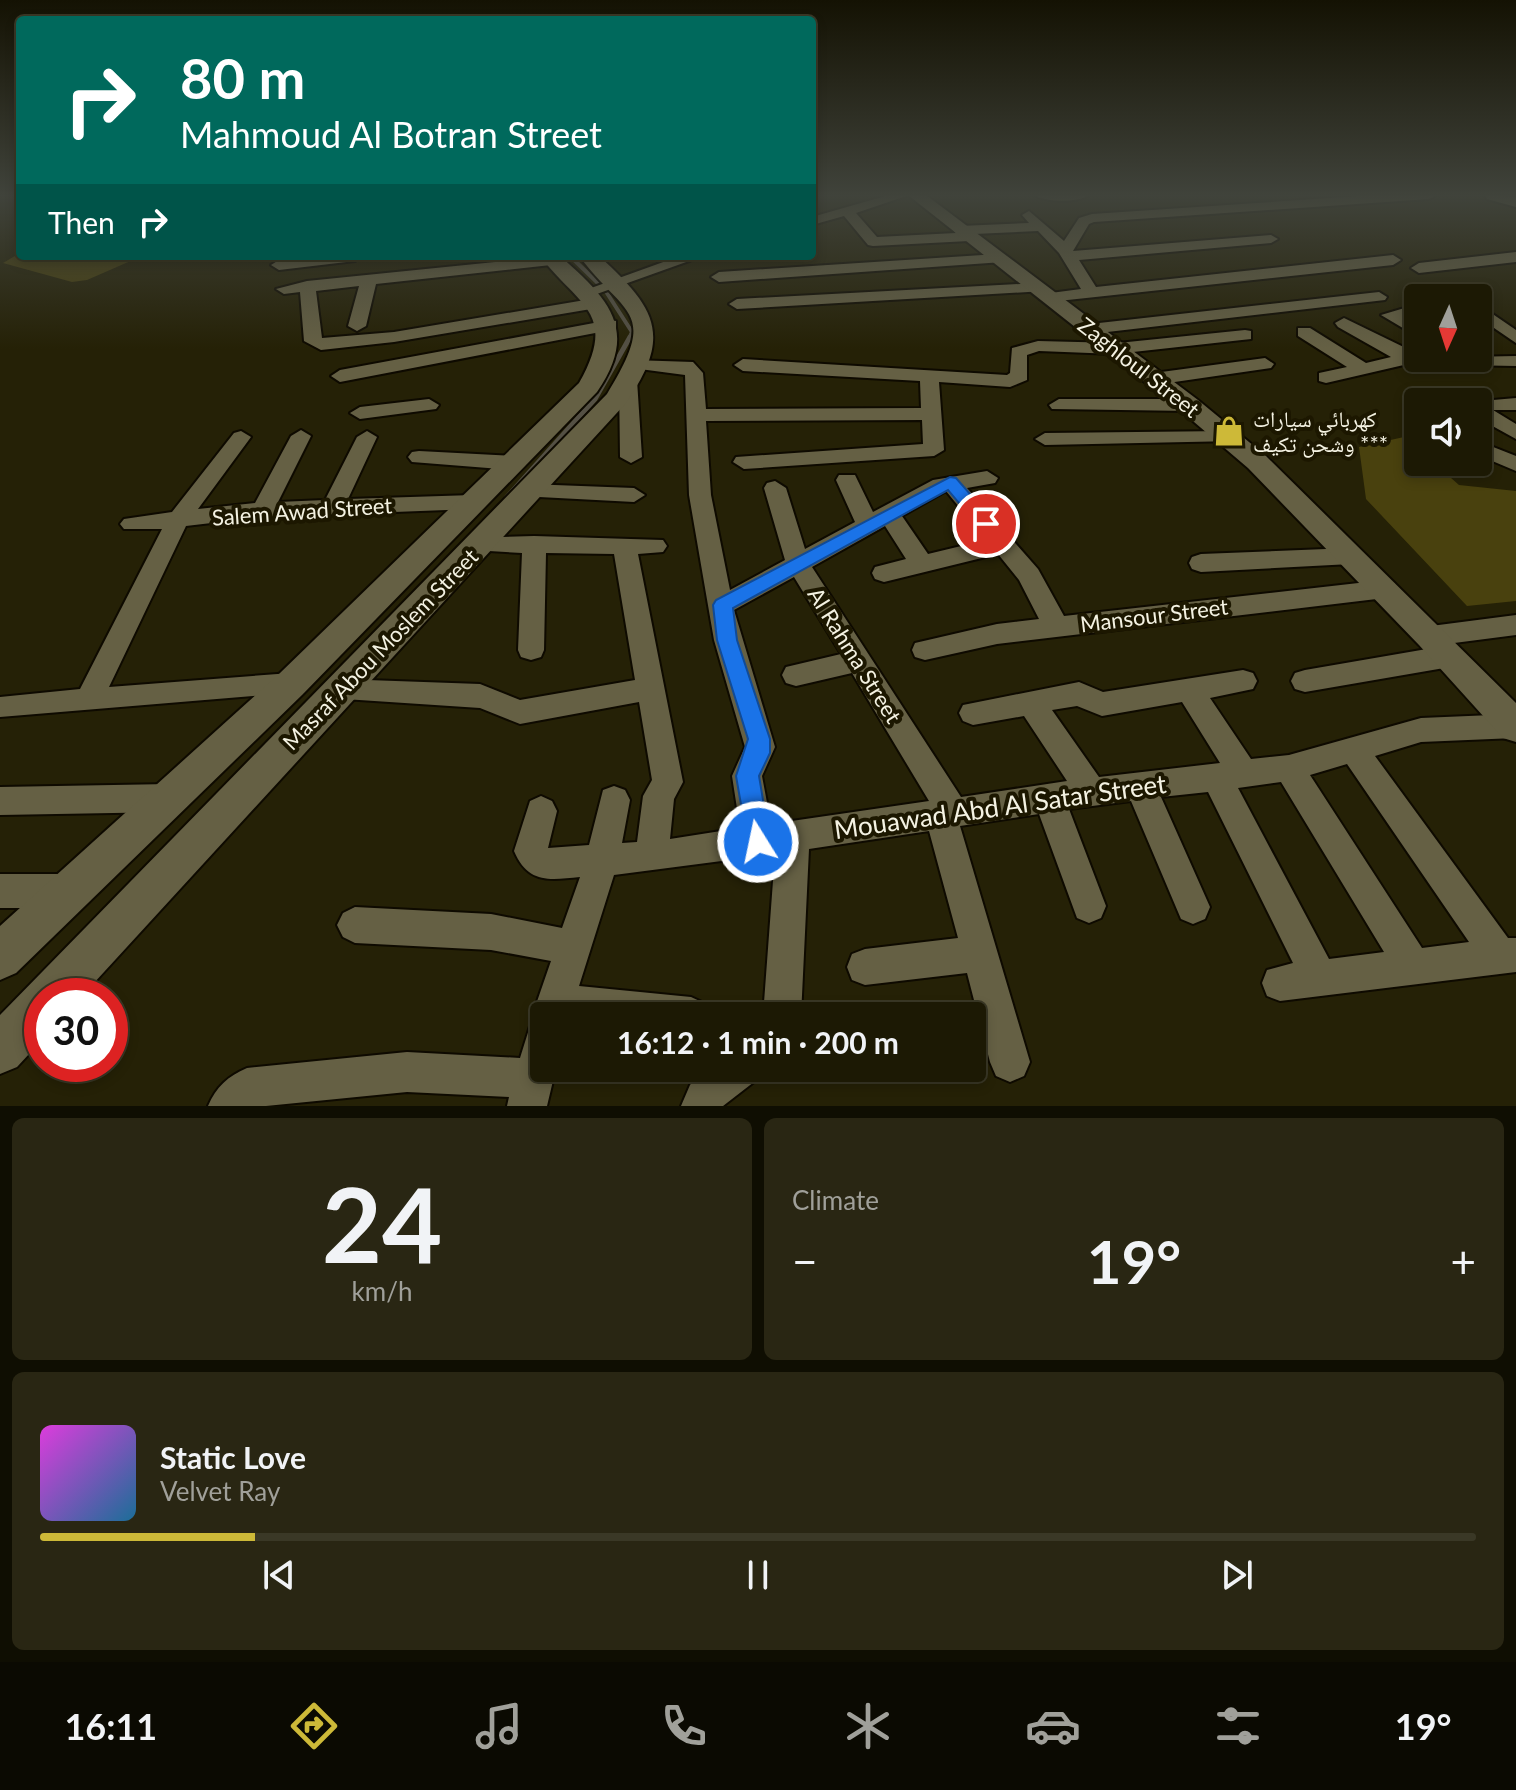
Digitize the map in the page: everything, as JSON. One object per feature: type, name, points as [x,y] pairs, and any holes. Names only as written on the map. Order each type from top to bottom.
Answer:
[{"type":"street","points":[[719,277],[947,247]]},
{"type":"street","points":[[784,266],[822,270],[956,247]]},
{"type":"street","name":"Zaghloul Street","points":[[982,247],[1228,437],[1385,589],[1515,726]]},
{"type":"street","points":[[1062,247],[1092,293]]},
{"type":"street","points":[[1068,253],[1071,247]]},
{"type":"street","points":[[1068,253],[1161,247]]},
{"type":"street","points":[[1419,268],[1516,257]]},
{"type":"street","points":[[279,265],[321,260]]},
{"type":"street","points":[[284,289],[543,260]]},
{"type":"street","points":[[553,260],[602,296]]},
{"type":"street","points":[[589,260],[602,296]]},
{"type":"street","points":[[340,376],[372,372],[602,296],[686,260]]},
{"type":"street","points":[[741,276],[743,299],[1092,293],[1393,260]]},
{"type":"street","points":[[784,266],[791,292]]},
{"type":"street","points":[[822,270],[833,289]]},
{"type":"street","points":[[357,326],[369,280]]},
{"type":"street","points":[[307,286],[313,341],[321,345],[370,340],[602,296]]},
{"type":"street","name":"Masraf Abou Moslem Street","points":[[0,957],[66,891],[291,684],[473,502],[520,477],[558,442],[617,398],[633,372],[644,345],[642,311],[602,296],[610,345],[603,365],[558,442]]},
{"type":"street","points":[[1106,342],[1379,297]]},
{"type":"street","points":[[1404,312],[1389,315],[1404,324]]},
{"type":"street","points":[[1344,323],[1404,357]]},
{"type":"street","points":[[1507,325],[1516,338]]},
{"type":"street","points":[[1304,332],[1364,369]]},
{"type":"street","points":[[743,365],[1015,380],[1020,376],[1018,352],[1030,347],[1245,335]]},
{"type":"street","points":[[1326,377],[1404,360]]},
{"type":"street","points":[[1492,361],[1516,361]]},
{"type":"street","points":[[1154,379],[1265,364]]},
{"type":"street","points":[[631,457],[633,372],[690,367],[694,373],[700,495],[723,605],[727,640],[759,739],[758,753],[750,763],[747,776],[758,842]]},
{"type":"street","points":[[333,507],[361,427],[372,372]]},
{"type":"street","points":[[744,462],[934,450],[929,376]]},
{"type":"street","points":[[1492,406],[1516,404]]},
{"type":"street","points":[[361,427],[429,405]]},
{"type":"street","points":[[1059,405],[1189,405]]},
{"type":"street","points":[[696,415],[933,414]]},
{"type":"street","points":[[826,415],[833,457]]},
{"type":"street","points":[[1492,417],[1516,433]]},
{"type":"street","points":[[263,510],[301,436]]},
{"type":"street","points":[[89,699],[177,521],[241,437]]},
{"type":"street","points":[[1045,439],[1228,437]]},
{"type":"street","points":[[1492,453],[1516,464]]},
{"type":"street","points":[[419,457],[634,495]]},
{"type":"street","name":"Masraf Abou Moslem Street","points":[[67,978],[480,544],[520,477]]},
{"type":"street","points":[[723,605],[950,482],[987,478]]},
{"type":"street","points":[[847,480],[868,526]]},
{"type":"street","points":[[950,482],[1029,575],[1056,626]]},
{"type":"street","name":"Al Rahma Street","points":[[775,488],[798,564],[860,661],[948,814],[980,953],[1010,1062]]},
{"type":"street","name":"Salem Awad Street","points":[[132,524],[263,510],[473,502]]},
{"type":"street","points":[[890,515],[931,556]]},
{"type":"street","points":[[480,544],[655,546]]},
{"type":"street","points":[[531,650],[534,544]]},
{"type":"street","points":[[884,573],[931,556],[1004,544]]},
{"type":"street","points":[[624,545],[668,782],[659,796],[651,857]]},
{"type":"street","points":[[1201,563],[1351,556]]},
{"type":"street","name":"Mansour Street","points":[[925,650],[997,634],[1056,626],[1385,589]]},
{"type":"street","points":[[1305,681],[1516,625]]},
{"type":"street","points":[[796,675],[860,661]]},
{"type":"street","points":[[973,713],[1079,694],[1102,704],[1243,681]]},
{"type":"street","points":[[5,707],[291,684]]},
{"type":"street","points":[[339,690],[480,696],[495,701],[509,712],[520,712],[650,689]]},
{"type":"street","points":[[1189,689],[1320,979]]},
{"type":"street","points":[[1031,703],[1091,792]]},
{"type":"street","name":"Mouawad Abd Al Satar Street","points":[[541,811],[530,851],[541,864],[651,857],[1140,785],[1289,768],[1421,730],[1515,726]]},
{"type":"street","points":[[1280,983],[1508,955],[1354,750]]},
{"type":"street","points":[[1289,768],[1414,968]]},
{"type":"street","points":[[1140,785],[1193,907]]},
{"type":"street","points":[[0,801],[170,798]]},
{"type":"street","points":[[1049,798],[1089,906]]},
{"type":"street","points":[[555,1002],[602,861],[614,800]]},
{"type":"street","points":[[783,1002],[793,837]]},
{"type":"street","points":[[0,891],[66,891]]},
{"type":"street","points":[[355,925],[491,932],[573,948]]},
{"type":"street","points":[[865,967],[980,953]]},
{"type":"street","points":[[0,1050],[24,1024]]},
{"type":"street","points":[[228,1106],[247,1088],[407,1072],[530,1093]]},
{"type":"street","points":[[701,1106],[706,1093],[717,1082]]},
{"type":"shaded area","points":[[16,255],[16,260],[133,260],[87,280],[72,282],[3,263]]},
{"type":"shaded area","points":[[1404,437],[1404,476],[1449,476],[1459,485],[1516,491],[1516,601],[1467,606],[1366,499],[1359,447]]},
{"type":"waterway","points":[[574,260],[605,290],[632,332],[629,338]]},
{"type":"waterway","points":[[507,497],[595,399],[629,338]]},
{"type":"place","name":"كهربائي سيارات وشحن تكيف ***","points":[[1229,431]]},
{"type":"route","points":[[758,842],[747,776],[750,763],[760,747],[759,739],[727,640],[723,605],[950,482],[986,524]]}]
